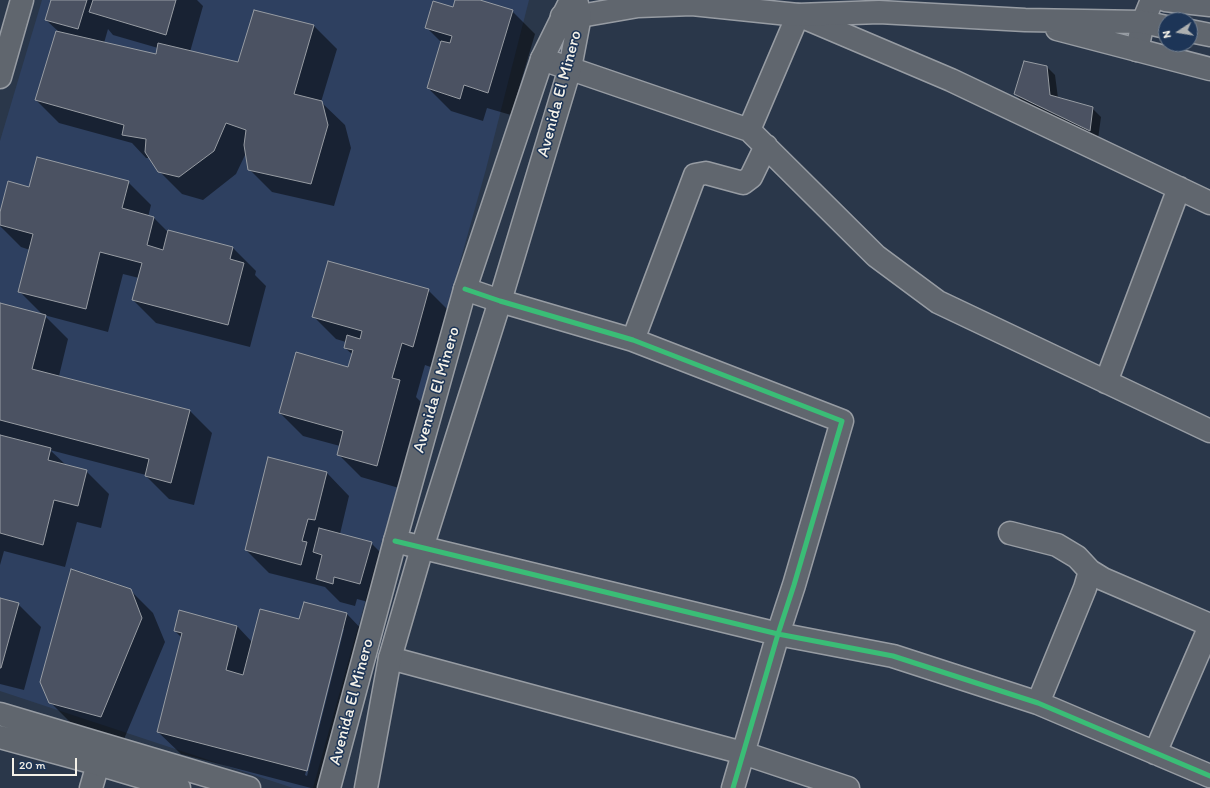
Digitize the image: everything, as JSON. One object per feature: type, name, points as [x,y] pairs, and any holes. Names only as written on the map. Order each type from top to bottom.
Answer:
[{"type":"street","points":[[0,77],[22,0]]},
{"type":"street","points":[[1137,50],[1143,22],[1152,0]]},
{"type":"street","points":[[1165,0],[1207,3]]},
{"type":"street","points":[[572,8],[692,4],[798,15],[879,12],[1025,20],[1143,22],[1158,25]]},
{"type":"street","name":"Avenida El Minero","points":[[329,788],[465,288],[542,60],[572,8]]},
{"type":"street","name":"Avenida El Minero","points":[[366,788],[390,658],[422,548],[500,302],[570,68],[572,8]]},
{"type":"street","points":[[749,130],[798,15]]},
{"type":"street","points":[[798,15],[951,80],[1210,203]]},
{"type":"street","points":[[1025,20],[1210,69]]},
{"type":"street","points":[[1198,33],[1210,35]]},
{"type":"street","points":[[542,60],[570,68],[749,130],[876,256],[938,302],[1210,431]]},
{"type":"street","points":[[633,340],[695,176],[706,173],[743,182],[751,177],[766,146]]},
{"type":"street","points":[[1106,382],[1179,188]]},
{"type":"street","points":[[465,288],[500,302],[633,340],[842,421],[733,788]]},
{"type":"street","points":[[1010,533],[1057,545],[1077,557],[1090,571],[1103,579],[1210,626],[1155,752]]},
{"type":"street","points":[[395,541],[778,634],[893,656],[1038,703],[1210,776]]},
{"type":"street","points":[[1038,703],[1085,588],[1090,571]]},
{"type":"street","points":[[390,658],[743,753],[848,788]]},
{"type":"street","points":[[357,685],[383,692]]},
{"type":"street","points":[[0,714],[249,788]]},
{"type":"street","points":[[0,737],[179,788]]},
{"type":"street","points":[[91,788],[98,764]]},
{"type":"shaded area","points":[[42,0],[529,0],[486,169],[313,788],[293,788],[0,691],[0,141]]},
{"type":"building","points":[[51,0],[87,0],[78,29],[45,20]]},
{"type":"building","points":[[93,0],[176,0],[166,35],[89,12]]},
{"type":"building","points":[[455,0],[480,0],[513,10],[488,93],[464,85],[460,99],[427,88],[441,41],[450,43],[452,36],[425,28],[433,1],[453,7]]},
{"type":"building","points":[[254,10],[314,25],[294,94],[322,101],[328,125],[311,184],[248,170],[244,145],[246,130],[226,123],[214,151],[179,177],[158,172],[145,152],[146,139],[122,135],[124,125],[35,100],[56,31],[156,54],[158,43],[238,62]]},
{"type":"building","points":[[1024,61],[1047,66],[1050,95],[1093,107],[1090,131],[1014,94]]},
{"type":"building","points":[[37,157],[129,181],[122,208],[154,217],[147,245],[163,250],[168,230],[233,247],[230,259],[244,263],[228,325],[132,300],[142,263],[100,252],[86,309],[18,292],[33,234],[0,225],[0,212],[8,181],[29,187]]},
{"type":"building","points":[[328,261],[429,289],[413,347],[402,343],[392,378],[400,380],[377,466],[337,455],[343,431],[279,413],[296,352],[348,367],[353,350],[344,348],[347,335],[360,339],[362,331],[312,317]]},
{"type":"building","points":[[0,303],[46,315],[32,369],[190,410],[171,483],[145,476],[149,459],[0,420]]},
{"type":"building","points":[[0,435],[51,448],[48,460],[87,470],[78,506],[54,500],[43,545],[0,533]]},
{"type":"building","points":[[268,457],[327,472],[315,520],[308,519],[302,541],[307,542],[301,565],[245,550]]},
{"type":"building","points":[[319,528],[372,542],[360,584],[334,577],[333,584],[316,579],[322,555],[313,552]]},
{"type":"building","points":[[71,569],[131,589],[142,618],[101,717],[49,703],[40,682]]},
{"type":"building","points":[[0,598],[19,603],[1,668],[0,668]]},
{"type":"building","points":[[304,602],[347,613],[307,771],[157,732],[182,633],[174,631],[179,610],[237,626],[226,670],[243,675],[260,609],[299,619]]},
{"type":"cycle path","points":[[465,289],[500,301],[633,340],[842,421],[733,788]]},
{"type":"cycle path","points":[[395,541],[778,634],[893,656],[1038,703],[1210,776]]}]
